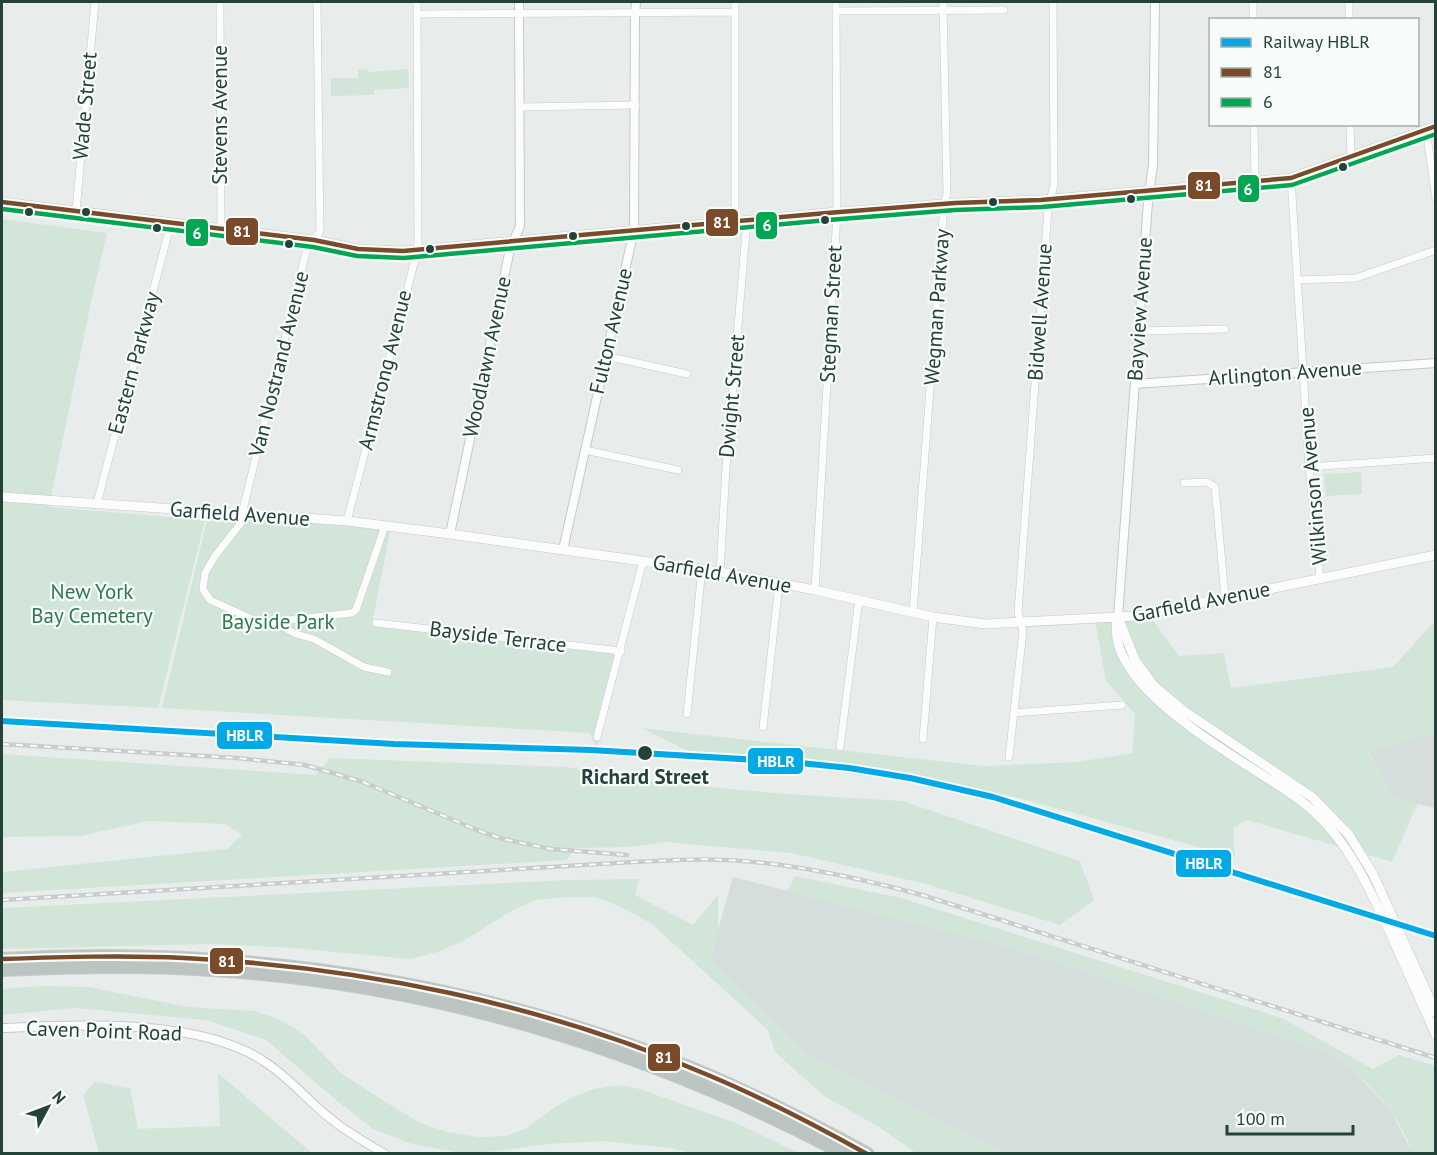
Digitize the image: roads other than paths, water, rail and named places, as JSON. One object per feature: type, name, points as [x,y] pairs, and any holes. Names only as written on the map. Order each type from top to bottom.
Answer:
[{"type":"highway","points":[[2,959],[122,955],[234,960],[345,973],[446,992],[554,1020],[651,1053],[754,1096],[868,1154]]},
{"type":"highway","points":[[2,970],[122,966],[237,972],[332,982],[444,1003],[552,1031],[643,1062],[746,1104],[844,1154]]},
{"type":"main road","name":"Garfield Avenue","points":[[2,497],[346,521],[450,534],[720,572],[859,599],[933,617],[985,624],[1118,617],[1169,610],[1436,555]]},
{"type":"main road","name":"Bayview Avenue","points":[[1118,617],[1115,632],[1122,657],[1136,679],[1312,797],[1342,827],[1362,854],[1436,1013]]},
{"type":"main road","name":"Bayview Avenue","points":[[1157,695],[1179,718],[1301,800],[1336,834],[1365,880],[1436,1035]]},
{"type":"street","name":"Wade Street","points":[[76,211],[95,2]]},
{"type":"street","name":"Stevens Avenue","points":[[220,2],[221,229]]},
{"type":"street","name":"Van Nostrand Avenue","points":[[245,514],[306,252],[320,231],[317,2]]},
{"type":"street","name":"Armstrong Avenue","points":[[346,521],[418,248],[417,2]]},
{"type":"street","name":"Woodlawn Avenue","points":[[450,534],[510,249],[520,226],[519,2]]},
{"type":"street","name":"Fulton Avenue","points":[[563,550],[634,230],[636,2]]},
{"type":"street","points":[[735,2],[735,221]]},
{"type":"street","name":"Stegman Street","points":[[815,590],[837,213],[836,2]]},
{"type":"street","name":"Wegman Parkway","points":[[913,612],[944,205],[947,193],[943,2]]},
{"type":"street","name":"Bidwell Avenue","points":[[1009,757],[1023,631],[1018,612],[1050,199],[1054,185],[1053,2]]},
{"type":"street","name":"Bayview Avenue","points":[[1118,617],[1150,189],[1154,164],[1155,2]]},
{"type":"street","points":[[1253,2],[1254,18]]},
{"type":"street","points":[[1349,2],[1349,18]]},
{"type":"street","points":[[837,11],[1004,9]]},
{"type":"street","points":[[417,14],[735,12]]},
{"type":"street","points":[[520,107],[636,105]]},
{"type":"street","points":[[1254,126],[1255,181]]},
{"type":"street","points":[[1350,126],[1351,158]]},
{"type":"street","points":[[2,202],[314,240],[358,249],[403,251],[747,220],[1050,199],[1291,178],[1436,126]]},
{"type":"street","points":[[1426,129],[1436,199]]},
{"type":"street","name":"Wilkinson Avenue","points":[[1291,178],[1310,467],[1320,578]]},
{"type":"street","name":"Dwight Street","points":[[720,572],[726,467],[747,220]]},
{"type":"street","name":"Eastern Parkway","points":[[97,503],[171,223]]},
{"type":"street","points":[[1298,280],[1356,278],[1436,250]]},
{"type":"street","points":[[1139,331],[1225,328]]},
{"type":"street","points":[[606,356],[687,374]]},
{"type":"street","name":"Arlington Avenue","points":[[1135,384],[1436,363]]},
{"type":"street","points":[[585,450],[678,470]]},
{"type":"street","points":[[1310,467],[1436,458]]},
{"type":"street","points":[[1184,483],[1207,482],[1215,487],[1225,597]]},
{"type":"street","points":[[245,514],[205,573],[203,589],[210,600],[261,623],[289,618],[352,613],[356,610],[385,526]]},
{"type":"street","points":[[597,737],[643,561]]},
{"type":"street","points":[[687,714],[702,569]]},
{"type":"street","points":[[763,727],[779,584]]},
{"type":"street","points":[[840,747],[859,599]]},
{"type":"street","points":[[923,739],[933,617]]},
{"type":"street","points":[[273,622],[296,634],[314,639],[364,667],[388,672]]},
{"type":"street","name":"Bayside Terrace","points":[[376,623],[621,651]]},
{"type":"street","points":[[1014,713],[1122,705]]},
{"type":"street","name":"Caven Point Road","points":[[2,1028],[85,1026],[133,1028],[180,1031],[223,1040],[265,1062],[356,1138],[385,1154]]},
{"type":"railway","points":[[2,744],[237,758],[305,765],[363,782],[503,839],[551,849],[627,855]]},
{"type":"railway","points":[[2,900],[691,859],[775,864],[849,877],[922,895],[1436,1058]]},
{"type":"rail line","name":"HBLR","points":[[2,721],[394,744],[591,750],[791,762],[849,768],[910,778],[993,797],[1436,936]]},
{"type":"place","name":"Richard Street","points":[[645,753]]},
{"type":"park label","name":"New York Bay Cemetery","points":[[92,604]]},
{"type":"park label","name":"Bayside Park","points":[[278,622]]}]
